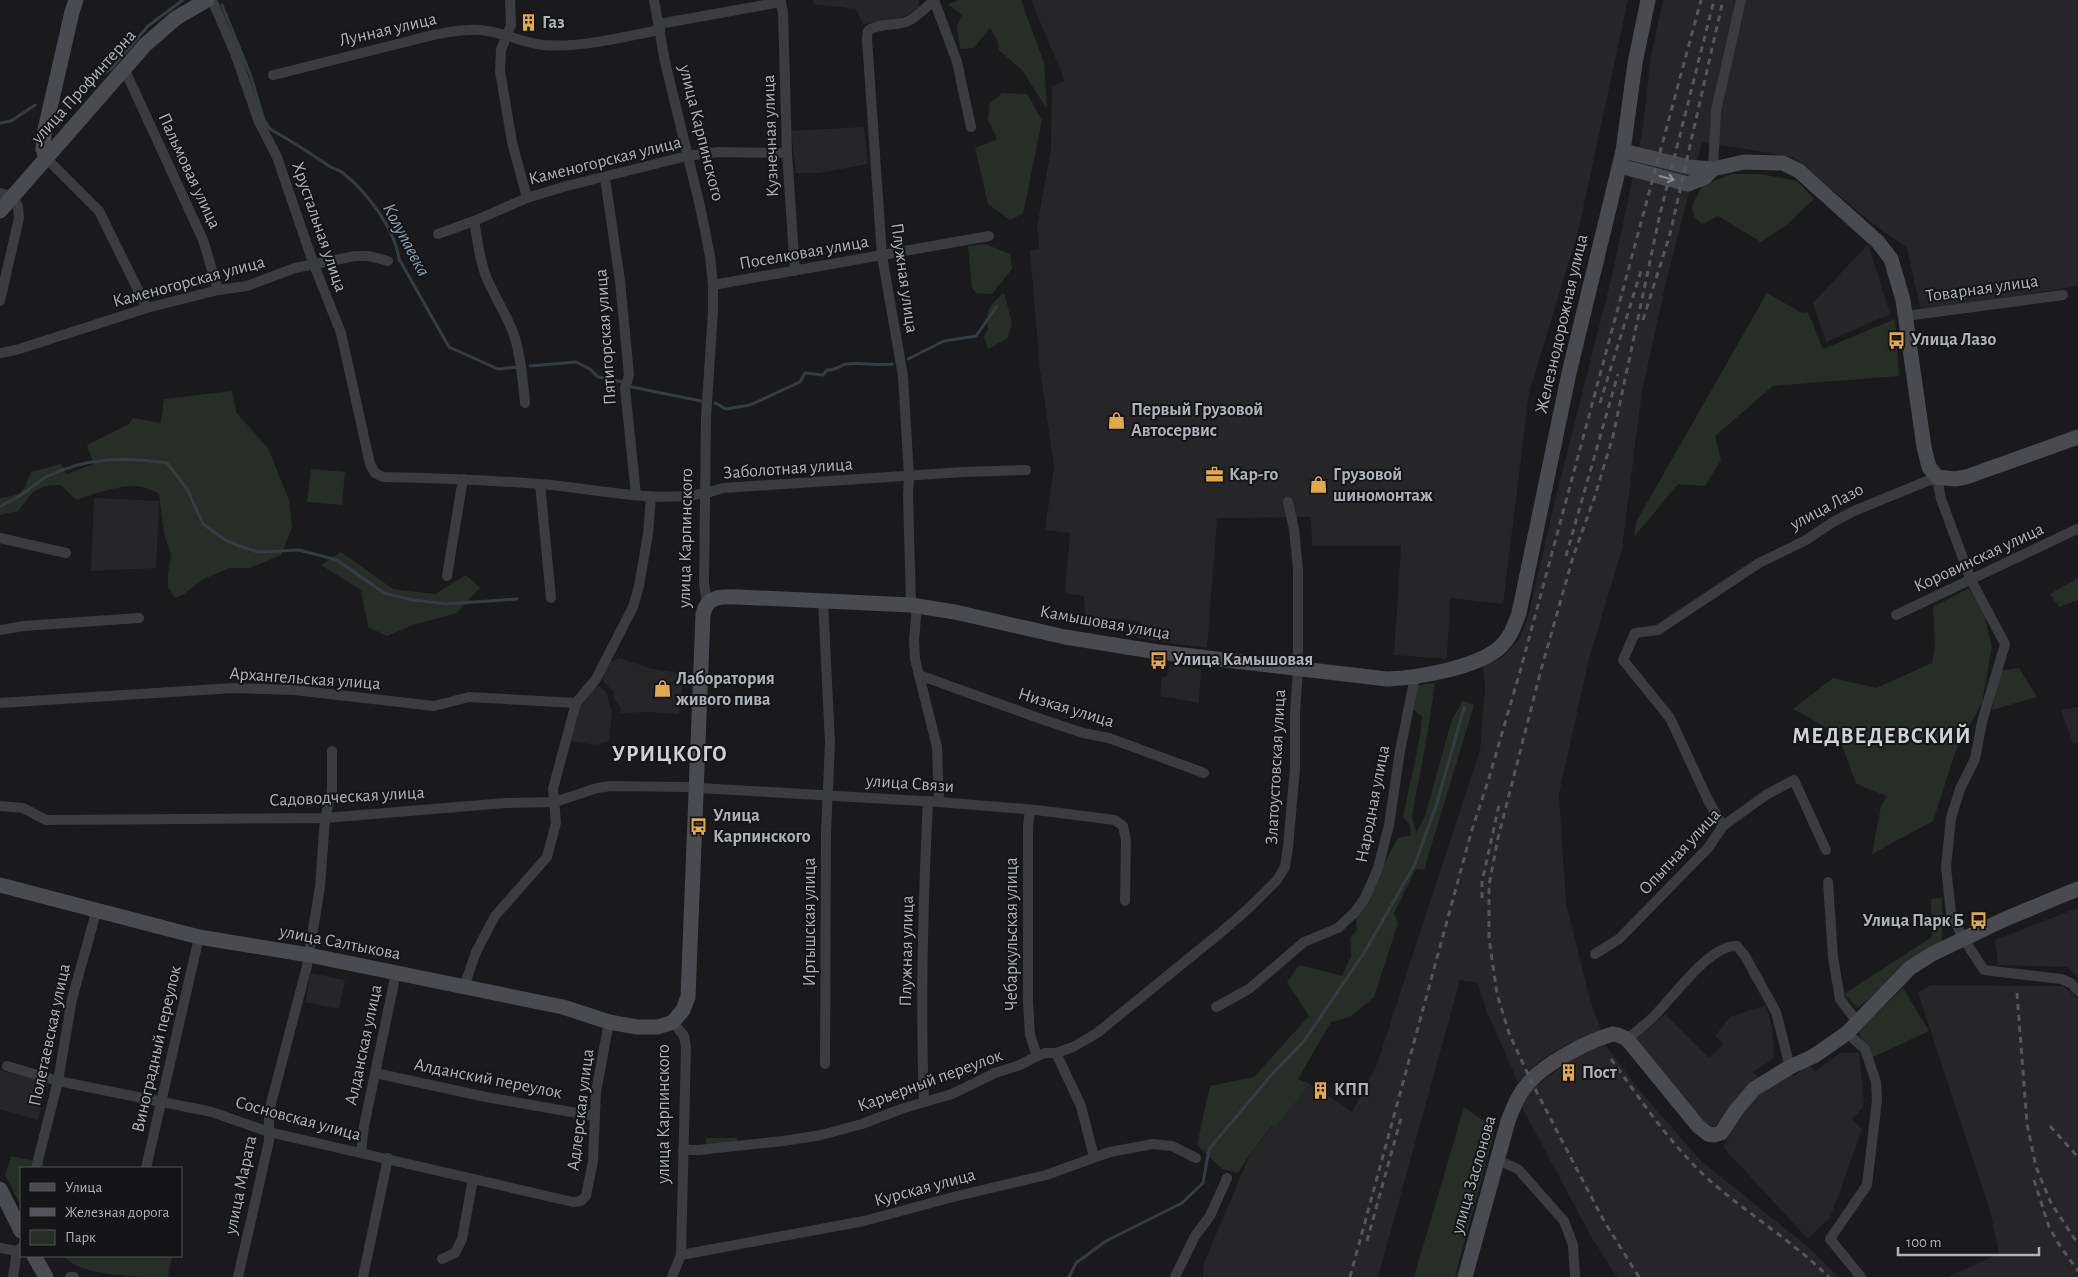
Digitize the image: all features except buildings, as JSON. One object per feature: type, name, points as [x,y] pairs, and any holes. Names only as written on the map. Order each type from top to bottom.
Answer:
[{"type":"main road","points":[[46,158],[43,149],[44,134],[76,0]]},
{"type":"main road","name":"улица Профинтерна","points":[[0,212],[7,195],[46,158],[155,35],[186,11],[207,0]]},
{"type":"main road","name":"Железнодорожная улица","points":[[1496,650],[1510,636],[1519,613],[1569,373],[1621,158],[1635,63],[1648,0]]},
{"type":"main road","points":[[1621,158],[1688,184],[1705,177],[1712,169],[1744,162],[1783,162],[1799,171],[1857,221],[1884,248],[1891,259],[1906,316],[1924,447],[1929,467],[1937,478]]},
{"type":"main road","name":"улица Лазо","points":[[1937,478],[1955,479],[1966,477],[2078,437]]},
{"type":"main road","name":"Камышовая улица","points":[[707,604],[714,598],[723,596],[914,605],[955,612],[1048,634],[1111,645],[1298,670],[1387,679],[1415,677],[1465,664],[1496,650]]},
{"type":"main road","name":"улица Карпинского","points":[[673,1022],[686,1004],[688,990],[703,615],[707,604]]},
{"type":"main road","name":"улица Салтыкова","points":[[0,885],[199,937],[309,955],[563,1007],[610,1022],[645,1028],[664,1026],[673,1022]]},
{"type":"main road","points":[[1627,1039],[1698,1126],[1708,1134],[1721,1133],[1737,1109],[1754,1089],[1790,1067],[1814,1056],[1852,1027],[1910,968],[1963,938],[2078,889]]},
{"type":"main road","name":"улица Заслонова","points":[[1466,1277],[1508,1121],[1526,1085],[1571,1052],[1600,1038],[1613,1034],[1627,1039]]},
{"type":"main road","points":[[0,1189],[20,1229]]},
{"type":"main road","points":[[35,1257],[46,1277]]},
{"type":"street","name":"Хрустальная улица","points":[[212,0],[238,61],[260,122],[277,157],[346,354],[370,464],[375,473]]},
{"type":"street","points":[[510,0],[512,25],[501,50],[500,71],[513,149],[527,198]]},
{"type":"street","name":"улица Карпинского","points":[[654,0],[665,62],[700,206],[710,256],[713,285],[706,418],[704,583],[707,604]]},
{"type":"street","points":[[934,0],[957,62],[971,127]]},
{"type":"street","name":"Плужная улица","points":[[934,0],[919,14],[907,21],[873,27],[868,31],[882,256],[903,376],[909,476],[908,496],[914,640],[919,675],[936,739],[939,802]]},
{"type":"street","points":[[1712,169],[1716,111],[1741,0]]},
{"type":"street","name":"Лунная улица","points":[[273,75],[359,52],[435,35],[469,30],[489,30],[542,44],[562,45],[660,27],[780,1]]},
{"type":"street","name":"Кузнечная улица","points":[[780,1],[783,12],[787,154],[795,271]]},
{"type":"street","name":"Пальмовая улица","points":[[124,68],[203,240],[218,290]]},
{"type":"street","name":"Каменогорская улица","points":[[438,234],[527,198],[687,156],[718,152],[787,154]]},
{"type":"street","points":[[46,158],[99,211],[147,308]]},
{"type":"street","name":"Пятигорская улица","points":[[605,178],[620,281],[628,375],[625,388],[636,495]]},
{"type":"street","points":[[0,301],[19,218],[18,207],[7,195]]},
{"type":"street","points":[[474,221],[483,266],[489,284],[514,337],[521,364],[525,403]]},
{"type":"street","name":"Поселковая улица","points":[[713,285],[989,236]]},
{"type":"street","name":"Каменогорская улица","points":[[0,353],[16,350],[147,308],[218,290],[247,286],[280,273],[355,256],[369,256],[388,261]]},
{"type":"street","name":"Товарная улица","points":[[1906,316],[2063,295]]},
{"type":"street","name":"Заболотная улица","points":[[375,473],[383,476],[540,484],[651,496],[706,494],[724,488],[963,472],[1026,470]]},
{"type":"street","points":[[1937,478],[1941,499],[1971,580],[2005,644],[1982,722],[1975,759],[1960,789],[1950,818],[1946,867],[1951,914],[1963,938],[1984,970],[2061,980],[2071,983],[2078,991]]},
{"type":"street","name":"улица Лазо","points":[[1723,826],[1708,800],[1670,718],[1623,660],[1635,633],[1658,630],[1759,563],[1806,540],[1854,511],[1937,478]]},
{"type":"street","points":[[447,576],[461,502],[463,479]]},
{"type":"street","points":[[540,484],[551,598]]},
{"type":"street","points":[[464,987],[476,952],[495,916],[547,857],[554,839],[556,823],[553,788],[576,703],[596,679],[633,607],[639,586],[648,534],[651,496]]},
{"type":"street","name":"Златоустовская улица","points":[[1037,1056],[1045,1053],[1056,1053],[1073,1047],[1097,1033],[1249,908],[1277,880],[1284,867],[1288,847],[1295,768],[1294,713],[1298,670],[1298,569],[1294,529],[1288,502]]},
{"type":"street","name":"Коровинская улица","points":[[1896,615],[2076,529]]},
{"type":"street","points":[[0,538],[66,553]]},
{"type":"street","name":"Иртышская улица","points":[[823,600],[830,743],[830,794],[826,832],[825,1064]]},
{"type":"street","points":[[0,630],[24,626],[139,618]]},
{"type":"street","name":"Низкая улица","points":[[919,675],[1083,733],[1109,738],[1204,773]]},
{"type":"street","name":"Народная улица","points":[[1216,1007],[1249,989],[1304,942],[1338,928],[1350,918],[1365,898],[1378,868],[1389,825],[1400,751],[1415,677]]},
{"type":"street","name":"Архангельская улица","points":[[0,703],[233,688],[294,690],[434,706],[469,697],[576,703]]},
{"type":"street","name":"улица Марата","points":[[238,1277],[269,1141],[269,1111],[309,955],[320,886],[325,818],[332,790],[332,751]]},
{"type":"street","name":"Опытная улица","points":[[1595,954],[1619,938],[1708,848],[1723,826],[1766,795],[1794,780],[1826,850]]},
{"type":"street","name":"Садоводческая улица","points":[[0,806],[23,808],[46,820],[325,818],[505,803],[555,802],[597,788],[611,786],[696,787]]},
{"type":"street","name":"улица Связи","points":[[696,787],[928,801],[1108,818],[1120,824],[1126,840],[1125,900]]},
{"type":"street","name":"Плужная улица","points":[[924,1102],[923,1011],[928,801]]},
{"type":"street","points":[[1011,809],[1028,827]]},
{"type":"street","name":"Чебаркульская улица","points":[[1030,810],[1028,827],[1028,1001],[1030,1035],[1037,1056]]},
{"type":"street","points":[[1828,882],[1833,957],[1840,999],[1852,1027],[1865,1049],[1876,1082],[1877,1100],[1867,1185],[1830,1239],[1861,1277]]},
{"type":"street","name":"Полетаевская улица","points":[[36,1167],[58,1081],[72,1000],[97,909]]},
{"type":"street","name":"Виноградный переулок","points":[[146,1167],[199,937]]},
{"type":"street","points":[[1627,1039],[1651,1019],[1702,963],[1726,947],[1737,946],[1745,956],[1776,1012],[1790,1067]]},
{"type":"street","name":"Алданская улица","points":[[361,1154],[364,1126],[392,984],[396,973]]},
{"type":"street","name":"Адлерская улица","points":[[581,1201],[586,1196],[593,1161],[596,1092],[610,1022]]},
{"type":"street","name":"улица Карпинского","points":[[673,1022],[684,1036],[686,1046],[681,1255]]},
{"type":"street","points":[[1056,1053],[1081,1106],[1094,1157]]},
{"type":"street","name":"Карьерный переулок","points":[[683,1150],[750,1145],[821,1135],[862,1124],[952,1094],[995,1073],[1020,1065],[1037,1056]]},
{"type":"street","name":"Сосновская улица","points":[[7,1066],[58,1081],[212,1112],[269,1132],[361,1154],[388,1158],[573,1202],[581,1201]]},
{"type":"street","name":"Алданский переулок","points":[[375,1073],[594,1116]]},
{"type":"street","name":"Курская улица","points":[[681,1255],[864,1221],[1046,1175],[1094,1157],[1153,1144],[1172,1146],[1196,1158]]},
{"type":"street","points":[[363,1277],[388,1158]]},
{"type":"street","points":[[1497,1160],[1518,1169],[1564,1221],[1573,1245],[1575,1277]]},
{"type":"street","points":[[442,1259],[455,1252],[462,1239],[473,1178]]},
{"type":"street","points":[[1175,1277],[1195,1236],[1210,1216],[1227,1178]]},
{"type":"street","points":[[0,1248],[19,1249],[13,1277]]},
{"type":"street","points":[[672,1277],[681,1255]]},
{"type":"shaded area","points":[[814,0],[918,0],[920,9],[898,19],[863,24],[856,9],[814,4]]},
{"type":"shaded area","points":[[1031,0],[1628,0],[1578,232],[1529,393],[1503,604],[1450,598],[1447,659],[1394,655],[1401,546],[1312,546],[1311,517],[1217,518],[1207,648],[1137,638],[1140,621],[1085,616],[1084,596],[1065,593],[1070,533],[1045,530],[1054,466],[1040,370],[1030,251],[1039,249],[1037,226],[1051,151],[1052,87],[1065,81]]},
{"type":"shaded area","points":[[1663,0],[2078,0],[2078,286],[1921,311],[1907,248],[1872,223],[1793,157],[1702,142],[1666,282],[1642,391],[1622,549],[1589,659],[1559,794],[1566,903],[1589,996],[1601,1031],[1570,1043],[1541,1060],[1518,1082],[1487,1012],[1478,983],[1460,980],[1378,1277],[1203,1277],[1204,1263],[1251,1152],[1273,1126],[1275,1128],[1310,1084],[1352,1112],[1376,1067],[1480,750],[1485,688],[1483,666],[1503,657],[1520,638],[1529,613],[1555,500],[1612,276],[1642,133],[1651,56]]},
{"type":"shaded area","points":[[864,127],[868,164],[819,173],[796,173],[791,131]]},
{"type":"shaded area","points":[[1868,244],[1890,314],[1826,342],[1813,303]]},
{"type":"shaded area","points":[[94,498],[159,501],[156,568],[91,571]]},
{"type":"shaded area","points":[[619,658],[649,668],[683,674],[679,714],[620,713],[621,708],[614,699],[613,691],[602,680],[610,662]]},
{"type":"shaded area","points":[[1169,665],[1201,669],[1199,703],[1160,696],[1162,677],[1167,676]]},
{"type":"shaded area","points":[[591,687],[600,687],[607,693],[612,713],[609,741],[595,745],[571,741],[580,703]]},
{"type":"shaded area","points":[[2078,707],[2078,743],[2073,744],[2061,710]]},
{"type":"shaded area","points":[[2078,908],[2078,977],[2067,967],[1998,965],[1995,940]]},
{"type":"shaded area","points":[[311,973],[345,980],[339,1009],[305,1002]]},
{"type":"shaded area","points":[[1931,985],[2063,986],[2078,999],[2078,1277],[1947,1277],[1999,1254],[1991,1214],[1918,992]]},
{"type":"shaded area","points":[[1766,1005],[1772,1028],[1774,1058],[1753,1072],[1761,1080],[1710,1131],[1631,1043],[1665,1014],[1709,1058],[1724,1044],[1715,1036],[1730,1017]]},
{"type":"shaded area","points":[[1604,1043],[1640,1091],[1700,1160],[1808,1247],[1838,1277],[1617,1277],[1593,1240],[1518,1100],[1578,1054]]},
{"type":"shaded area","points":[[1840,1053],[1859,1053],[1864,1100],[1862,1109],[1852,1118],[1862,1130],[1830,1218],[1808,1239],[1723,1147],[1743,1111],[1763,1090],[1786,1073],[1794,1076],[1809,1065],[1816,1071]]},
{"type":"shaded area","points":[[0,1070],[48,1082],[38,1120],[0,1109]]},
{"type":"green space","points":[[959,0],[1021,0],[1044,63],[1047,109],[1022,70],[999,50],[997,40],[990,28],[974,48],[960,49],[957,26],[962,15],[948,4]]},
{"type":"green space","points":[[1002,93],[1027,94],[1042,120],[1023,214],[1010,220],[988,204],[975,148],[997,139],[988,120],[990,103]]},
{"type":"green space","points":[[1732,174],[1761,174],[1797,181],[1814,199],[1788,224],[1761,242],[1718,216],[1702,224],[1694,216],[1692,206],[1702,185]]},
{"type":"green space","points":[[985,244],[1010,254],[1012,269],[992,294],[976,293],[972,288],[968,246]]},
{"type":"green space","points":[[1004,293],[1012,323],[1008,338],[988,349],[984,337],[988,329],[988,312],[995,301]]},
{"type":"green space","points":[[1767,293],[1802,313],[1808,312],[1823,349],[1895,319],[1899,376],[1773,386],[1715,436],[1721,460],[1705,486],[1678,484],[1634,537],[1636,522]]},
{"type":"green space","points":[[232,391],[236,412],[268,448],[289,500],[292,528],[281,555],[250,568],[229,568],[202,580],[184,594],[175,598],[168,587],[171,556],[164,533],[159,494],[149,489],[129,486],[107,490],[76,500],[61,485],[45,486],[33,492],[18,511],[0,515],[0,498],[13,496],[21,492],[31,472],[61,464],[66,474],[94,464],[87,445],[129,424],[133,418],[161,423],[164,399]]},
{"type":"green space","points":[[311,469],[345,472],[342,505],[307,502]]},
{"type":"green space","points":[[341,552],[393,589],[435,594],[466,575],[480,588],[457,613],[413,625],[387,636],[368,627],[361,590],[321,565]]},
{"type":"green space","points":[[2078,578],[2078,600],[2059,607],[2050,594]]},
{"type":"green space","points":[[1969,588],[1984,614],[1992,646],[1982,703],[1956,750],[1933,821],[1872,854],[1881,806],[1887,796],[1856,784],[1838,734],[1793,709],[1833,678],[1876,688],[1932,663],[1935,646],[1933,607]]},
{"type":"green space","points":[[2019,668],[2037,697],[1992,710],[1999,671]]},
{"type":"green space","points":[[1435,683],[1412,816],[1416,833],[1425,816],[1452,719],[1463,701],[1474,705],[1424,870],[1416,869],[1394,913],[1398,923],[1374,997],[1350,1017],[1331,1022],[1298,1079],[1310,1084],[1275,1128],[1272,1126],[1251,1152],[1238,1173],[1222,1169],[1197,1145],[1210,1086],[1254,1077],[1309,1016],[1287,982],[1299,965],[1342,976],[1351,956],[1350,938],[1357,930],[1356,917],[1398,838],[1411,835],[1409,823],[1403,817],[1420,737],[1422,716],[1413,710],[1418,685]]},
{"type":"green space","points":[[1942,897],[1942,943],[1902,970],[1858,1008],[1844,994],[1932,937],[1931,899]]},
{"type":"green space","points":[[1903,988],[1929,1031],[1873,1057],[1858,1032]]},
{"type":"green space","points":[[1464,1107],[1495,1129],[1455,1277],[1414,1277]]},
{"type":"green space","points":[[706,1138],[737,1138],[737,1145],[706,1145]]},
{"type":"green space","points":[[11,1156],[44,1163],[43,1167],[20,1167],[20,1204],[5,1175]]},
{"type":"green space","points":[[64,1257],[172,1257],[168,1277],[128,1276],[97,1272],[72,1263]]},
{"type":"waterway","name":"Колупаевка","points":[[68,103],[95,76],[103,74],[112,68],[148,26],[183,0]]},
{"type":"waterway","name":"Колупаевка","points":[[222,5],[250,74],[264,120],[270,129],[343,173],[361,190],[386,224],[399,259],[449,347],[498,369],[518,367]]},
{"type":"waterway","name":"Колупаевка","points":[[0,123],[11,121],[35,105]]},
{"type":"waterway","name":"Колупаевка","points":[[908,359],[944,341],[976,336],[997,306]]},
{"type":"waterway","name":"Колупаевка","points":[[530,366],[576,362],[590,369],[598,377],[623,382]]},
{"type":"waterway","name":"Колупаевка","points":[[715,403],[726,409],[750,405],[800,382],[805,373],[823,375],[827,370],[846,364],[892,364]]},
{"type":"waterway","name":"Колупаевка","points":[[632,387],[701,401]]},
{"type":"waterway","points":[[1,506],[21,495],[46,477],[61,470],[90,462],[135,460],[167,463],[187,489],[203,524],[225,540],[239,546],[258,552],[299,550],[337,560],[384,593],[413,600],[446,604],[517,599]]},
{"type":"waterway","points":[[1069,1277],[1076,1263],[1106,1241],[1182,1203],[1203,1183],[1209,1149],[1274,1072],[1304,1041],[1364,953],[1415,864],[1437,803],[1464,708]]},
{"type":"railway","points":[[1350,1277],[1471,833],[1521,668],[1701,0]]},
{"type":"railway","points":[[1639,1277],[1604,1221],[1531,1081],[1509,1033],[1497,994],[1489,938],[1489,885],[1498,838],[1541,670],[1573,557],[1595,496],[1613,436],[1660,214],[1714,0]]},
{"type":"railway","points":[[1643,320],[1670,234],[1723,0]]},
{"type":"railway","points":[[1600,403],[1641,271]]},
{"type":"railway","points":[[1566,556],[1618,374]]},
{"type":"railway","points":[[1482,898],[1482,882],[1499,805]]},
{"type":"railway","points":[[2017,993],[2027,1124],[2036,1167],[2051,1203],[2078,1244]]},
{"type":"railway","points":[[1611,1059],[1660,1126],[1686,1157],[1716,1186],[1802,1253],[1829,1277]]},
{"type":"railway","points":[[1367,1241],[1401,1118]]},
{"type":"railway","points":[[2050,1126],[2078,1157]]},
{"type":"railway","points":[[2034,1180],[2049,1227],[2078,1271]]},
{"type":"place","name":"Газ","points":[[528,23]]},
{"type":"place","name":"Улица Лазо","points":[[1897,340]]},
{"type":"place","name":"Первый Грузовой Автосервис","points":[[1117,420]]},
{"type":"place","name":"Кар-го","points":[[1215,475]]},
{"type":"place","name":"Грузовой шиномонтаж","points":[[1319,485]]},
{"type":"place","name":"Улица Камышовая","points":[[1159,660]]},
{"type":"place","name":"Лаборатория живого пива","points":[[662,689]]},
{"type":"place","name":"Улица Карпинского","points":[[699,826]]},
{"type":"place","name":"Улица Парк Б","points":[[1978,921]]},
{"type":"place","name":"Пост","points":[[1568,1073]]},
{"type":"place","name":"КПП","points":[[1320,1090]]},
{"type":"district","name":"МЕДВЕДЕВСКИЙ","points":[[1882,736]]},
{"type":"district","name":"УРИЦКОГО","points":[[670,754]]}]
